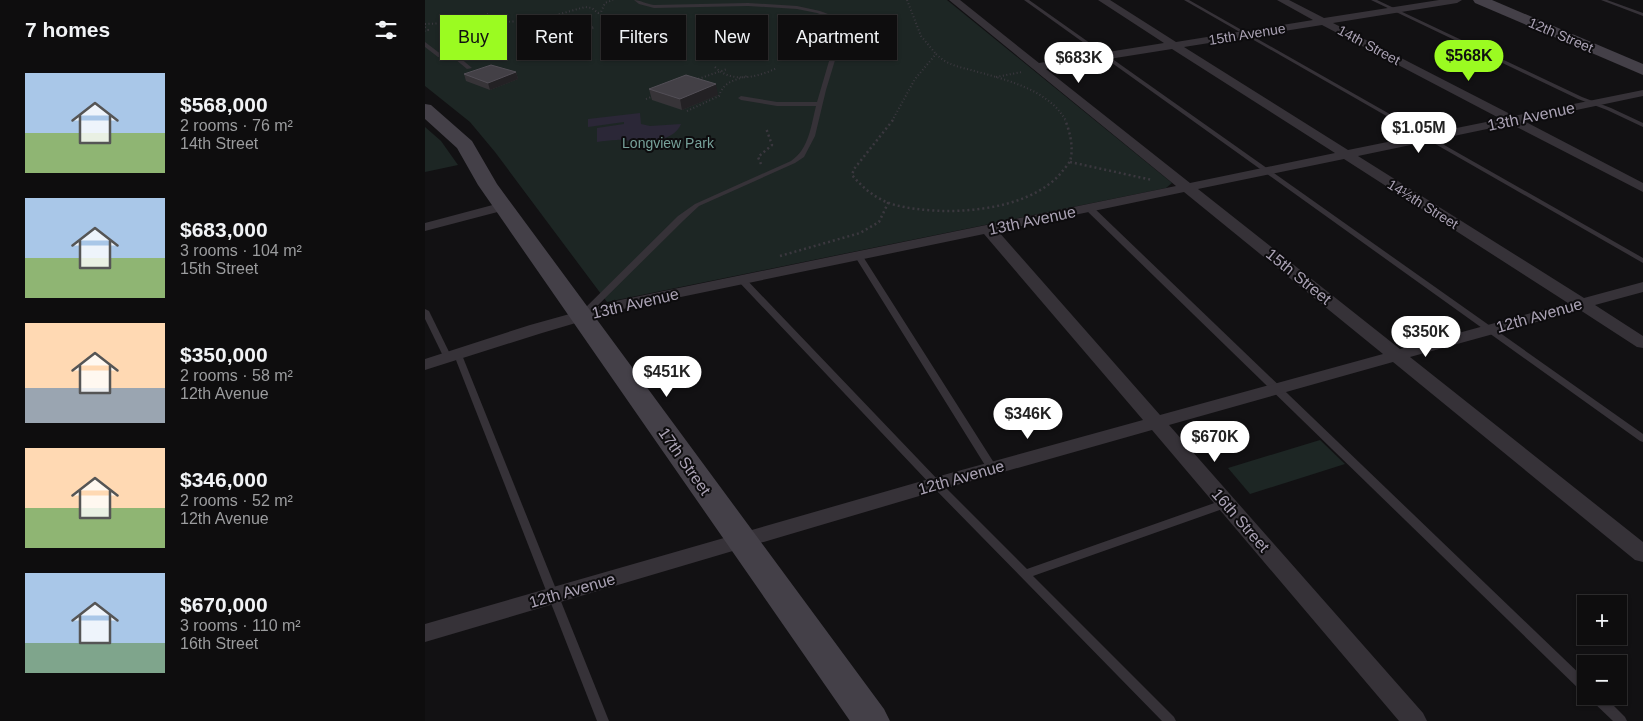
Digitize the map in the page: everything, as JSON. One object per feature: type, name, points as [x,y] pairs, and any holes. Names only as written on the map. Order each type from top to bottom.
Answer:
[{"type":"street","name":"15th Street","points":[[954,0],[1189,187],[1643,554]]},
{"type":"street","name":"14½th Street","points":[[1103,0],[1643,343]]},
{"type":"street","name":"14th Street","points":[[1282,0],[1643,188]]},
{"type":"street","name":"15th Avenue","points":[[1038,68],[1457,0]]},
{"type":"street","name":"12th Street","points":[[1480,0],[1643,70]]},
{"type":"street","name":"13th Avenue","points":[[425,365],[620,305],[1643,93]]},
{"type":"street","name":"17th Street","points":[[425,109],[465,145],[488,185],[871,721]]},
{"type":"street","points":[[425,227],[504,206]]},
{"type":"street","name":"16th Street","points":[[988,229],[1414,721]]},
{"type":"street","name":"12th Avenue","points":[[425,633],[992,468],[1643,286]]},
{"type":"lane","points":[[582,316],[686,214],[710,198],[793,162],[802,156],[812,136],[842,27],[841,22],[836,18],[820,10],[798,6],[726,4],[654,6],[641,4],[636,0]]},
{"type":"lane","points":[[1026,0],[1643,439]]},
{"type":"lane","points":[[1186,0],[1643,261]]},
{"type":"lane","points":[[1373,0],[1643,125]]},
{"type":"lane","points":[[1603,0],[1643,15]]},
{"type":"lane","points":[[425,44],[440,56],[457,58],[469,68]]},
{"type":"lane","points":[[741,98],[777,104],[820,104]]},
{"type":"lane","points":[[1089,208],[1577,679]]},
{"type":"lane","points":[[858,255],[992,468]]},
{"type":"lane","points":[[742,280],[936,484],[1170,721]]},
{"type":"lane","points":[[425,311],[453,357],[554,595],[603,721]]},
{"type":"lane","points":[[1026,574],[1227,503]]},
{"type":"lane","points":[[1604,705],[1621,721]]},
{"type":"path","points":[[553,15],[585,7],[592,8],[597,13],[601,12],[605,3],[613,0]]},
{"type":"path","points":[[907,0],[921,36],[943,61],[995,77],[1045,98],[1062,114],[1070,138],[1070,162],[1059,177],[1041,190],[1003,205],[974,210],[941,211],[913,208],[889,201],[859,186],[852,175],[854,169],[894,119],[915,79],[936,54]]},
{"type":"path","points":[[425,26],[488,14]]},
{"type":"path","points":[[715,67],[718,71],[731,76],[765,73],[777,68]]},
{"type":"path","points":[[691,81],[727,68]]},
{"type":"path","points":[[995,77],[1038,68]]},
{"type":"path","points":[[687,111],[719,96],[721,89],[729,83],[747,76]]},
{"type":"path","points":[[646,99],[655,95]]},
{"type":"path","points":[[766,128],[772,145],[759,157],[768,173]]},
{"type":"path","points":[[1070,162],[1153,181]]},
{"type":"path","points":[[775,257],[860,233],[879,222],[889,201]]},
{"type":"green space","name":"Longview Park","points":[[425,0],[947,0],[1172,183],[1166,188],[607,302],[495,152],[470,122],[425,86]]},
{"type":"green space","points":[[425,127],[441,141],[458,165],[425,172]]},
{"type":"green space","points":[[1320,440],[1345,464],[1250,494],[1228,468]]},
{"type":"shaded area","points":[[640,113],[641,124],[650,126],[681,124],[674,134],[668,137],[642,142],[609,140],[597,142],[597,128],[624,124],[624,122],[588,127],[588,119]]},
{"type":"building","points":[[491,65],[516,72],[488,83],[464,74]]},
{"type":"building","points":[[686,75],[716,84],[680,99],[649,89]]}]
